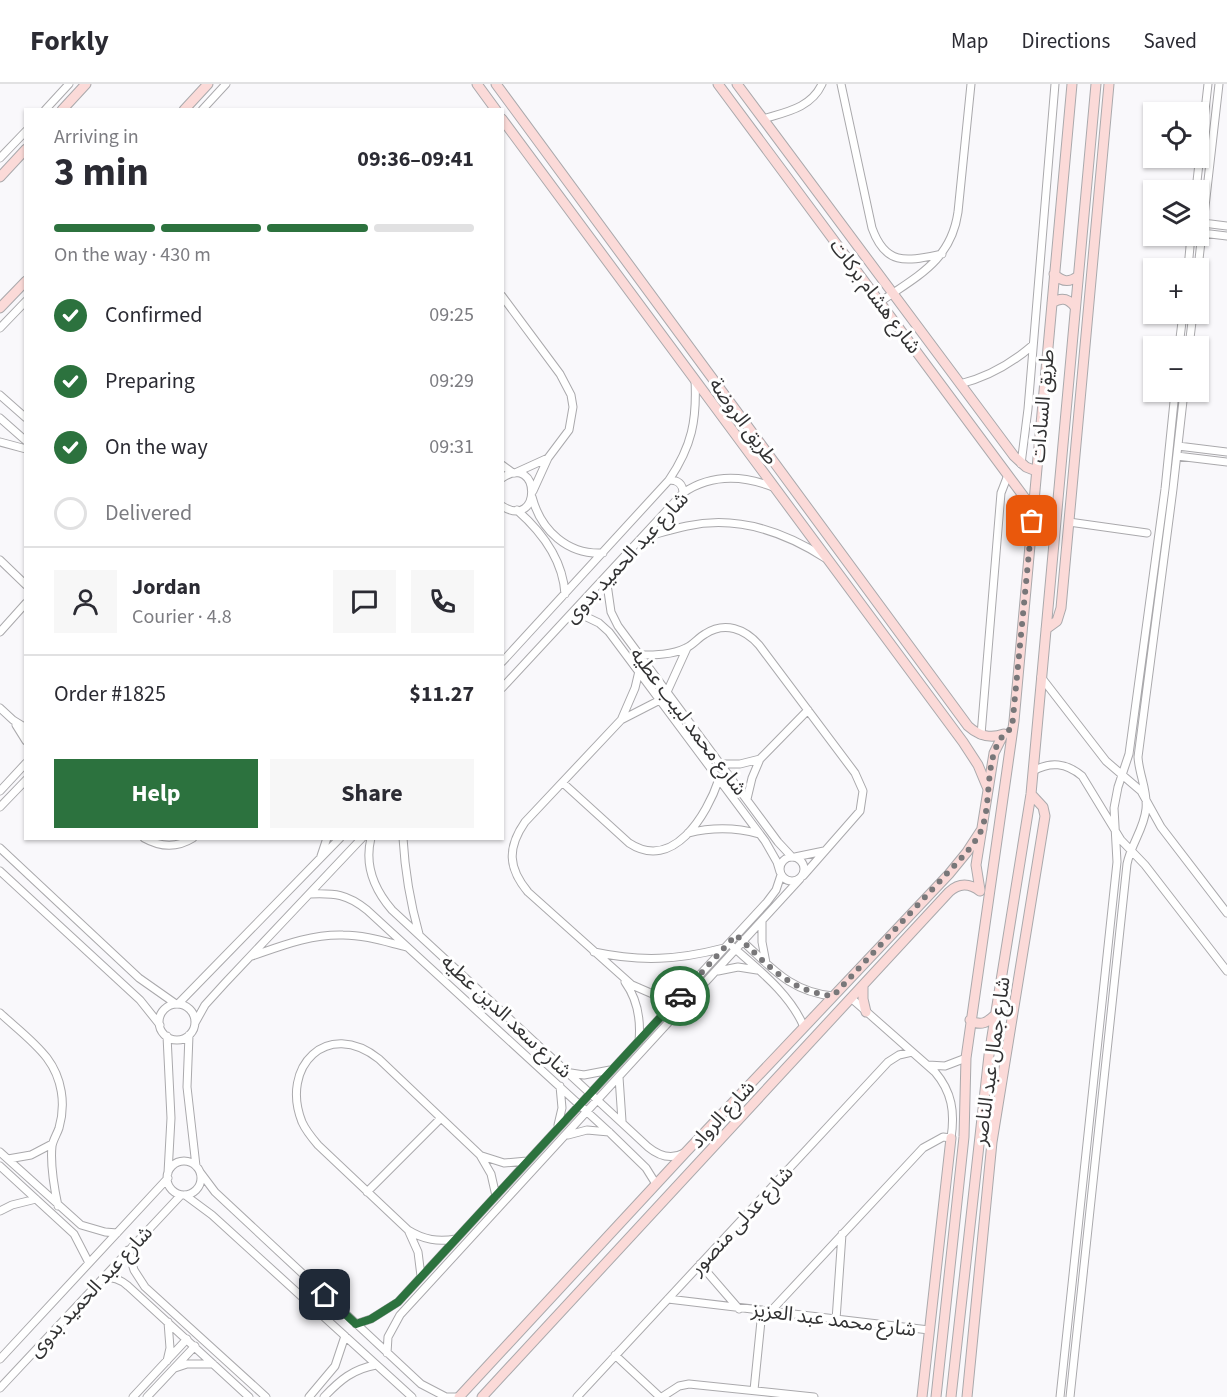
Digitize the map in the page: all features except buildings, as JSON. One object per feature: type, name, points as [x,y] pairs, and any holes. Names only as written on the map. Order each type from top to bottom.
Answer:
[{"type":"street","points":[[64,108],[86,84]]},
{"type":"street","points":[[187,108],[208,84]]},
{"type":"street","points":[[204,108],[226,84]]},
{"type":"street","points":[[477,84],[495,108]]},
{"type":"street","name":"طريق الروضة","points":[[496,84],[899,633],[978,733]]},
{"type":"street","name":"شارع هشام بركات","points":[[719,84],[1033,509]]},
{"type":"street","name":"شارع هشام بركات","points":[[737,84],[1021,464],[1036,471]]},
{"type":"street","points":[[763,119],[799,108],[817,95],[822,84]]},
{"type":"street","points":[[841,84],[877,243],[887,254],[900,260],[943,254]]},
{"type":"street","points":[[880,302],[934,262],[943,254],[951,241],[956,227],[971,84]]},
{"type":"street","points":[[963,742],[967,743],[978,733],[1001,493],[1008,475],[1016,471],[1021,464],[1055,84]]},
{"type":"street","name":"طريق السادات","points":[[1012,728],[1072,84]]},
{"type":"street","name":"طريق السادات","points":[[1037,726],[1095,84]]},
{"type":"street","points":[[1046,629],[1057,621],[1060,615],[1109,84]]},
{"type":"street","points":[[1201,180],[1208,84]]},
{"type":"street","points":[[1202,180],[1219,84]]},
{"type":"street","points":[[47,108],[67,85]]},
{"type":"street","name":"طريق الروضة","points":[[504,121],[963,742],[978,765],[988,789]]},
{"type":"street","points":[[9,168],[0,159],[24,132]]},
{"type":"street","points":[[0,177],[24,151]]},
{"type":"street","points":[[557,192],[569,184]]},
{"type":"street","points":[[576,219],[588,209]]},
{"type":"street","points":[[1209,224],[1227,226]]},
{"type":"street","points":[[1209,234],[1227,236]]},
{"type":"street","points":[[1054,274],[1066,281],[1078,276]]},
{"type":"street","points":[[0,308],[24,283]]},
{"type":"street","points":[[17,290],[24,297]]},
{"type":"street","points":[[504,299],[560,374],[572,395],[573,407],[569,430],[548,458],[527,506],[504,515]]},
{"type":"street","points":[[1052,303],[1058,299],[1065,299],[1075,307]]},
{"type":"street","points":[[0,328],[24,301]]},
{"type":"street","points":[[960,384],[995,372],[1015,360],[1033,345]]},
{"type":"street","name":"شارع عبد الحميد بدوى","points":[[504,660],[669,480],[681,463],[693,430],[696,413],[695,380]]},
{"type":"street","points":[[0,395],[24,416]]},
{"type":"street","points":[[1060,1397],[1117,862],[1114,828],[1116,797],[1129,754],[1165,489],[1174,402]]},
{"type":"street","points":[[1183,402],[1138,757],[1146,798],[1152,813],[1227,913]]},
{"type":"street","points":[[0,418],[24,439]]},
{"type":"street","points":[[1172,418],[1180,420]]},
{"type":"street","points":[[0,442],[24,448]]},
{"type":"street","points":[[1178,446],[1227,452]]},
{"type":"street","points":[[1177,456],[1227,462]]},
{"type":"street","points":[[504,477],[548,458]]},
{"type":"street","points":[[1061,465],[1075,467]]},
{"type":"street","points":[[504,466],[526,477],[537,513],[555,537],[577,551],[591,554],[603,553]]},
{"type":"street","name":"شارع عبد الحميد بدوى","points":[[504,686],[682,493],[695,485],[725,478],[755,480],[773,487]]},
{"type":"street","points":[[669,480],[680,482],[683,488],[682,493]]},
{"type":"street","points":[[1165,489],[1173,489]]},
{"type":"street","points":[[504,507],[515,510],[536,529],[556,557],[564,582],[565,594]]},
{"type":"street","points":[[1070,522],[1147,532]]},
{"type":"street","points":[[642,538],[688,526],[736,523],[760,527],[784,535],[825,558]]},
{"type":"street","points":[[0,560],[24,583]]},
{"type":"street","name":"شارع محمد لبيب عطيه","points":[[606,577],[611,612],[618,626],[778,842],[793,857]]},
{"type":"street","points":[[0,632],[24,605]]},
{"type":"street","name":"شارع محمد لبيب عطيه","points":[[574,611],[599,623],[609,632],[639,670],[759,834],[777,862],[780,873]]},
{"type":"street","points":[[387,1353],[388,1337],[395,1322],[744,942],[860,811],[863,791],[855,773],[759,645],[744,631],[734,628],[714,629],[687,648],[671,653],[639,655]]},
{"type":"street","points":[[888,642],[899,633]]},
{"type":"street","points":[[667,692],[687,648]]},
{"type":"street","points":[[903,663],[915,654]]},
{"type":"street","points":[[639,670],[632,696],[621,720],[525,822],[516,835],[512,850],[513,866],[518,880],[528,892],[621,977],[643,991],[680,996]]},
{"type":"street","points":[[1041,677],[1106,761],[1136,785],[1146,798],[1142,827],[1127,864],[1070,1397]]},
{"type":"street","points":[[621,720],[660,700]]},
{"type":"street","points":[[0,708],[24,727]]},
{"type":"street","points":[[747,799],[760,759],[808,710]]},
{"type":"street","points":[[13,720],[24,738]]},
{"type":"street","name":"شارع جمال عبد الناصر","points":[[951,1397],[979,1141],[996,1014],[1031,794],[1037,726]]},
{"type":"street","points":[[989,906],[980,891],[976,865],[994,753],[1004,734],[1012,728]]},
{"type":"street","name":"شارع جمال عبد الناصر","points":[[936,1397],[964,1137],[966,1058],[970,1020],[989,906],[1012,728]]},
{"type":"street","points":[[978,733],[989,737],[1004,734]]},
{"type":"street","points":[[720,764],[740,764],[760,759]]},
{"type":"street","points":[[1033,771],[1053,764],[1073,769],[1082,776],[1121,840],[1145,864],[1227,971]]},
{"type":"street","points":[[0,791],[24,766]]},
{"type":"street","points":[[563,783],[638,849],[659,852],[669,848],[688,833],[710,802],[719,779]]},
{"type":"street","points":[[0,809],[24,782]]},
{"type":"street","points":[[966,1397],[992,1142],[1045,816],[1043,807],[1031,794]]},
{"type":"street","points":[[688,833],[702,829],[731,828],[759,834]]},
{"type":"street","name":"شارع الرواد","points":[[460,1397],[656,1184],[963,858],[982,829]]},
{"type":"street","points":[[148,840],[168,846],[180,845],[189,840]]},
{"type":"street","points":[[320,859],[326,840]]},
{"type":"street","points":[[160,1025],[163,1011],[177,1004],[338,840]]},
{"type":"street","points":[[183,1195],[195,1192],[201,1183],[187,1087],[189,1035],[205,1005],[360,840]]},
{"type":"street","name":"شارع سعد الدين عطيه","points":[[371,840],[369,864],[372,881],[392,910],[654,1152],[671,1157],[686,1152]]},
{"type":"street","points":[[403,840],[408,889],[419,934]]},
{"type":"street","points":[[0,848],[139,978],[192,1012],[195,1023]]},
{"type":"street","points":[[356,1324],[385,1311],[398,1302],[727,946],[772,896],[782,861],[824,851]]},
{"type":"street","points":[[793,857],[804,865],[801,878]]},
{"type":"street","points":[[0,871],[140,1000],[167,1036],[171,1118],[168,1176],[172,1189],[212,1215],[412,1397]]},
{"type":"street","points":[[780,873],[788,881],[801,878]]},
{"type":"street","points":[[939,884],[948,886],[949,892],[968,884],[980,891]]},
{"type":"street","name":"شارع الرواد","points":[[482,1397],[949,892]]},
{"type":"street","name":"شارع سعد الدين عطيه","points":[[310,894],[341,895],[355,900],[609,1132],[646,1168],[656,1184]]},
{"type":"street","points":[[381,922],[392,910]]},
{"type":"street","points":[[762,922],[762,942],[766,963]]},
{"type":"street","points":[[249,957],[297,941],[342,934],[409,948]]},
{"type":"street","points":[[736,935],[778,975],[797,987],[821,995],[833,996]]},
{"type":"street","points":[[593,952],[646,960],[672,959],[727,946],[736,950],[759,970],[787,999],[804,1027],[815,1037]]},
{"type":"street","points":[[716,972],[738,967],[759,970]]},
{"type":"street","points":[[621,977],[635,1000],[640,1027],[639,1041]]},
{"type":"street","points":[[863,986],[866,1012]]},
{"type":"street","points":[[851,998],[935,1072],[948,1091],[953,1114],[922,1397]]},
{"type":"street","points":[[0,1013],[46,1056],[60,1084],[63,1100],[62,1116],[52,1144],[53,1175],[58,1206]]},
{"type":"street","points":[[970,1020],[975,1023],[986,1023],[996,1014]]},
{"type":"street","points":[[167,1036],[178,1040],[189,1035]]},
{"type":"street","points":[[456,1239],[446,1241],[426,1239],[408,1230],[318,1145],[302,1121],[297,1093],[304,1065],[314,1053],[327,1045],[341,1043],[368,1050],[480,1155],[491,1161],[504,1163],[528,1160]]},
{"type":"street","name":"شارع عدلى منصور","points":[[577,1397],[884,1067],[899,1055],[912,1052]]},
{"type":"street","points":[[926,1064],[945,1066],[966,1058]]},
{"type":"street","points":[[569,1073],[598,1073],[612,1069]]},
{"type":"street","points":[[619,1077],[622,1121]]},
{"type":"street","points":[[558,1129],[562,1108],[560,1086]]},
{"type":"street","points":[[367,1192],[441,1118]]},
{"type":"street","points":[[565,1136],[587,1130],[609,1132]]},
{"type":"street","points":[[754,1390],[766,1311],[923,1148],[943,1137],[951,1138]]},
{"type":"street","points":[[979,1141],[992,1142]]},
{"type":"street","points":[[8,1159],[31,1155],[52,1144]]},
{"type":"street","points":[[0,1152],[81,1225],[94,1230],[117,1233]]},
{"type":"street","points":[[686,1152],[698,1162]]},
{"type":"street","points":[[480,1155],[491,1174],[496,1196]]},
{"type":"street","points":[[168,1176],[171,1168],[180,1162],[192,1163],[214,1192],[427,1388],[446,1396],[460,1397]]},
{"type":"street","points":[[0,1166],[74,1234],[89,1263]]},
{"type":"street","name":"شارع عبد الحميد بدوى","points":[[0,1359],[168,1176]]},
{"type":"street","points":[[656,1184],[669,1194]]},
{"type":"street","points":[[1082,1189],[1092,1191]]},
{"type":"street","name":"شارع عبد الحميد بدوى","points":[[0,1388],[128,1250],[183,1195]]},
{"type":"street","points":[[0,1211],[24,1201],[36,1199]]},
{"type":"street","points":[[74,1234],[81,1225]]},
{"type":"street","points":[[408,1230],[418,1252],[421,1276]]},
{"type":"street","points":[[837,1320],[842,1234]]},
{"type":"street","points":[[128,1250],[134,1270],[145,1287],[266,1397]]},
{"type":"street","name":"شارع محمد عبد العزيز","points":[[700,1264],[739,1308]]},
{"type":"street","points":[[103,1278],[113,1277],[122,1280],[249,1397]]},
{"type":"street","name":"شارع محمد عبد العزيز","points":[[668,1299],[929,1330]]},
{"type":"street","points":[[385,1311],[388,1318],[395,1322]]},
{"type":"street","points":[[166,1361],[170,1348],[168,1322]]},
{"type":"street","points":[[309,1397],[336,1366],[345,1336]]},
{"type":"street","points":[[133,1397],[187,1339]]},
{"type":"street","points":[[147,1397],[195,1346]]},
{"type":"street","points":[[615,1355],[661,1397],[679,1386],[689,1384],[814,1397]]},
{"type":"street","points":[[174,1368],[188,1364],[214,1365]]},
{"type":"street","points":[[324,1397],[347,1375],[376,1365]]},
{"type":"street","points":[[925,1365],[939,1365]]},
{"type":"way so far","points":[[680,996],[736,935],[787,982],[809,992],[833,996],[949,874],[967,852],[982,829],[996,746],[1004,734],[1012,728],[1032,521]]},
{"type":"route","points":[[325,1295],[356,1324],[371,1319],[398,1302],[680,996]]}]
